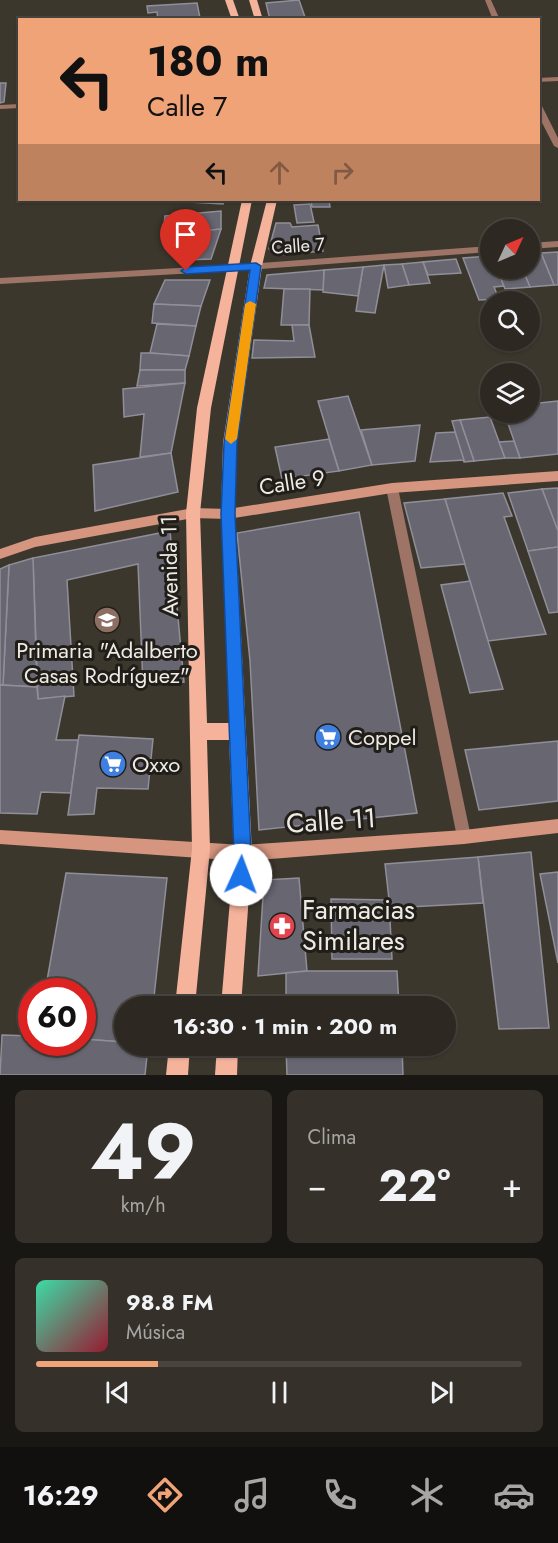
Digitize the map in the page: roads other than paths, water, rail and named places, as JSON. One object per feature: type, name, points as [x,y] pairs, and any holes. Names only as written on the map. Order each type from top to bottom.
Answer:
[{"type":"main road","points":[[229,0],[235,18]]},
{"type":"main road","points":[[253,0],[258,18]]},
{"type":"main road","name":"Avenida 11","points":[[186,996],[201,849],[193,513],[204,408],[247,201]]},
{"type":"main road","points":[[232,996],[243,853],[228,514],[230,443],[256,266],[272,201]]},
{"type":"main road","name":"Calle 9","points":[[0,554],[35,542],[193,513],[228,514],[392,488],[558,476]]},
{"type":"main road","points":[[200,732],[237,731]]},
{"type":"main road","name":"Calle 11","points":[[0,837],[243,853],[464,837],[558,826]]},
{"type":"main road","points":[[177,1075],[179,1056]]},
{"type":"main road","points":[[226,1075],[227,1056]]},
{"type":"street","points":[[488,0],[496,18]]},
{"type":"street","points":[[540,80],[558,79]]},
{"type":"street","points":[[0,107],[18,106]]},
{"type":"street","points":[[540,110],[558,146]]},
{"type":"street","points":[[540,245],[558,244]]},
{"type":"street","name":"Calle 7","points":[[0,281],[232,268],[480,250]]},
{"type":"street","points":[[392,488],[464,837]]},
{"type":"place","name":"Primaria \"Adalberto Casas Rodríguez\"","points":[[107,620]]},
{"type":"place","name":"Coppel","points":[[328,737]]},
{"type":"place","name":"Oxxo","points":[[113,764]]},
{"type":"place","name":"Farmacias Similares","points":[[282,926]]}]
